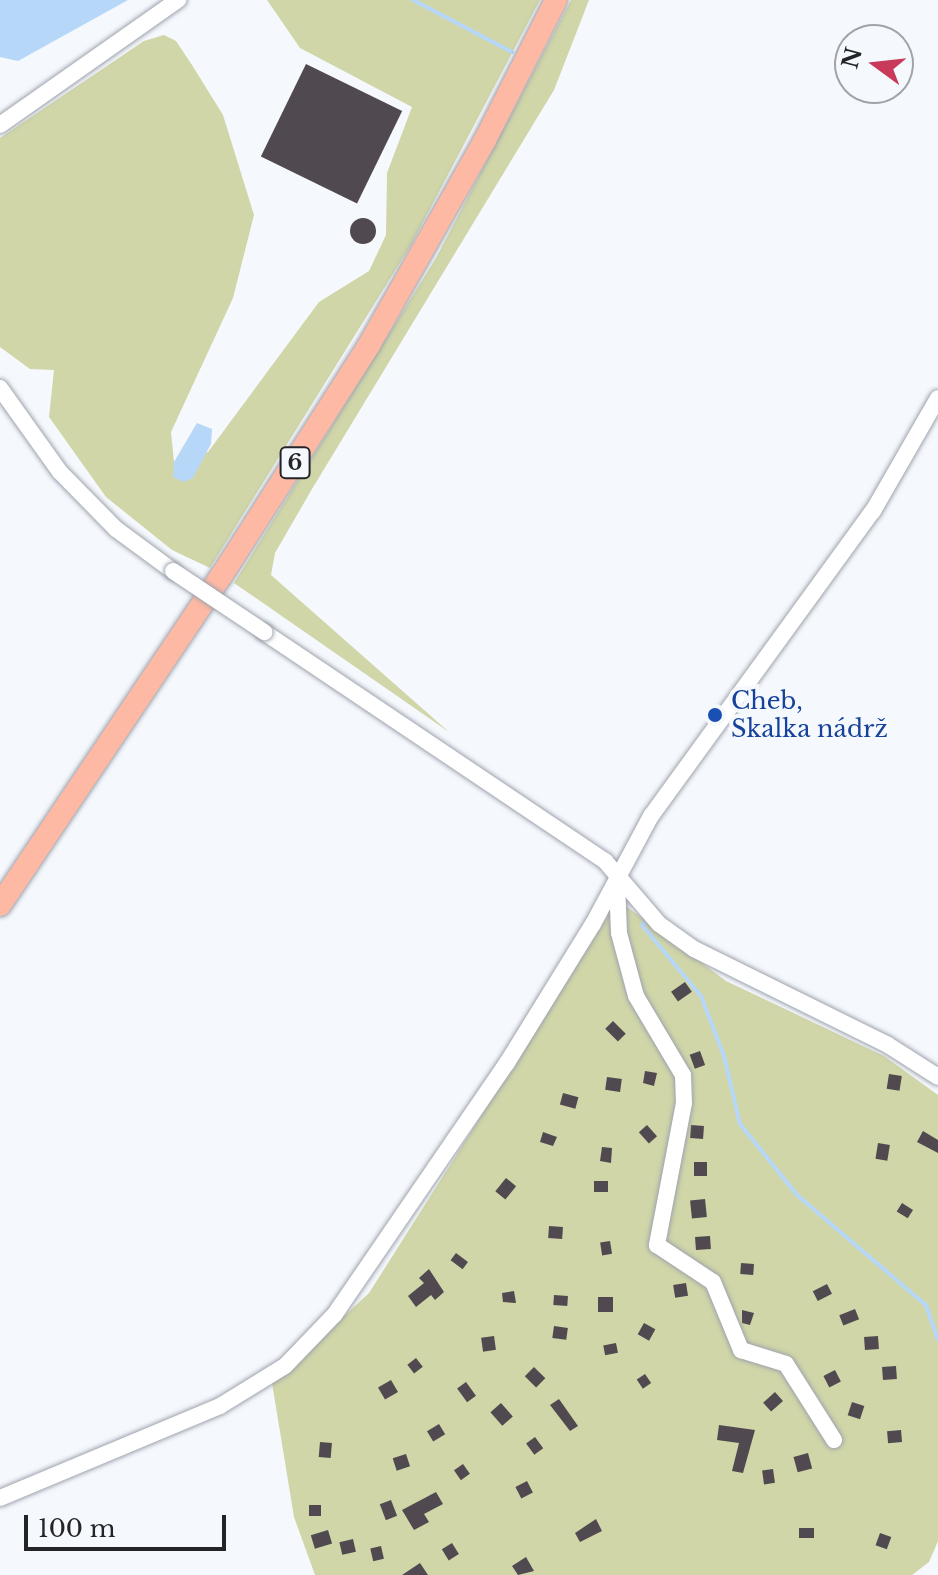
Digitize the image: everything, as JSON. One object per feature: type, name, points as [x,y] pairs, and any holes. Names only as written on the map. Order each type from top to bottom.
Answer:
[{"type":"main road","name":"6","points":[[0,905],[230,564],[369,345],[484,142],[556,0]]},
{"type":"street","points":[[0,125],[178,0]]},
{"type":"street","points":[[0,388],[60,472],[116,529],[173,571],[618,873],[659,924],[694,949],[888,1045],[938,1077]]},
{"type":"street","points":[[0,1498],[220,1406],[285,1366],[335,1314],[400,1226],[515,1051],[618,873],[705,738],[873,511],[938,398]]},
{"type":"street","points":[[618,873],[619,933],[636,996],[683,1075],[684,1103],[657,1245],[713,1282],[741,1350],[786,1364],[834,1440]]},
{"type":"green space","points":[[267,0],[540,0],[411,245],[210,568],[172,550],[106,497],[49,417],[54,370],[30,369],[0,347],[0,138],[144,41],[164,35],[176,41],[192,65],[223,115],[254,215],[233,298],[171,432],[174,462],[208,452],[319,302],[369,271],[386,235],[387,173],[412,107],[300,48]]},
{"type":"green space","points":[[571,0],[589,0],[554,90],[312,489],[275,553],[271,575],[449,732],[234,583],[436,258]]},
{"type":"green space","points":[[618,900],[726,981],[884,1056],[938,1095],[938,1541],[929,1562],[912,1575],[315,1575],[294,1517],[272,1383],[369,1293]]},
{"type":"water","points":[[0,0],[128,0],[18,61],[0,57]]},
{"type":"water","points":[[197,423],[212,429],[211,444],[193,478],[183,482],[173,477],[174,462]]},
{"type":"building","points":[[306,64],[402,111],[357,203],[261,157]]},
{"type":"building","points":[[363,218],[372,222],[376,231],[372,240],[363,244],[354,240],[350,231],[354,222]]},
{"type":"building","points":[[685,982],[692,992],[678,1002],[671,992]]},
{"type":"building","points":[[613,1021],[626,1034],[618,1042],[605,1029]]},
{"type":"building","points":[[700,1051],[705,1065],[695,1069],[690,1055]]},
{"type":"building","points":[[645,1071],[657,1073],[654,1086],[643,1083]]},
{"type":"building","points":[[889,1074],[902,1076],[899,1091],[887,1089]]},
{"type":"building","points":[[607,1077],[622,1079],[620,1092],[605,1090]]},
{"type":"building","points":[[563,1093],[578,1097],[575,1109],[560,1105]]},
{"type":"building","points":[[647,1125],[657,1136],[649,1144],[639,1132]]},
{"type":"building","points":[[691,1125],[704,1126],[703,1139],[690,1138]]},
{"type":"building","points":[[923,1131],[938,1140],[938,1153],[917,1142]]},
{"type":"building","points":[[543,1132],[557,1137],[553,1146],[540,1142]]},
{"type":"building","points":[[878,1143],[890,1145],[887,1161],[875,1159]]},
{"type":"building","points":[[602,1147],[612,1148],[611,1163],[600,1161]]},
{"type":"building","points":[[694,1162],[707,1162],[707,1176],[694,1176]]},
{"type":"building","points":[[506,1178],[516,1186],[505,1199],[495,1191]]},
{"type":"building","points":[[594,1181],[608,1181],[608,1192],[594,1192]]},
{"type":"building","points":[[705,1199],[707,1217],[692,1218],[690,1201]]},
{"type":"building","points":[[902,1203],[913,1210],[908,1218],[897,1211]]},
{"type":"building","points":[[549,1226],[563,1227],[562,1239],[548,1238]]},
{"type":"building","points":[[710,1236],[711,1249],[696,1250],[695,1237]]},
{"type":"building","points":[[610,1241],[612,1254],[602,1255],[600,1243]]},
{"type":"building","points":[[456,1253],[468,1262],[463,1269],[451,1260]]},
{"type":"building","points":[[741,1263],[754,1264],[753,1275],[740,1274]]},
{"type":"building","points":[[429,1269],[444,1292],[435,1300],[431,1295],[416,1307],[408,1296],[424,1283],[419,1278]]},
{"type":"building","points":[[686,1283],[688,1296],[675,1298],[673,1285]]},
{"type":"building","points":[[827,1284],[832,1294],[818,1301],[813,1291]]},
{"type":"building","points":[[514,1291],[516,1303],[503,1302],[502,1293]]},
{"type":"building","points":[[554,1295],[568,1296],[567,1306],[553,1305]]},
{"type":"building","points":[[598,1297],[613,1297],[613,1312],[598,1312]]},
{"type":"building","points":[[855,1309],[859,1319],[843,1326],[839,1315]]},
{"type":"building","points":[[742,1310],[754,1313],[750,1325],[742,1323]]},
{"type":"building","points":[[644,1323],[655,1329],[649,1341],[638,1334]]},
{"type":"building","points":[[554,1326],[568,1328],[566,1340],[552,1338]]},
{"type":"building","points":[[494,1336],[496,1350],[483,1352],[481,1338]]},
{"type":"building","points":[[878,1336],[879,1349],[865,1350],[864,1337]]},
{"type":"building","points":[[616,1343],[618,1353],[605,1355],[603,1345]]},
{"type":"building","points":[[416,1358],[423,1367],[414,1373],[407,1365]]},
{"type":"building","points":[[896,1366],[897,1379],[883,1380],[882,1367]]},
{"type":"building","points":[[534,1367],[545,1378],[536,1388],[525,1376]]},
{"type":"building","points":[[835,1370],[841,1382],[829,1387],[823,1376]]},
{"type":"building","points":[[645,1374],[651,1383],[643,1389],[637,1380]]},
{"type":"building","points":[[391,1380],[398,1392],[385,1400],[378,1388]]},
{"type":"building","points":[[466,1382],[476,1396],[467,1402],[457,1388]]},
{"type":"building","points":[[775,1392],[783,1401],[771,1412],[763,1403]]},
{"type":"building","points":[[559,1399],[578,1426],[570,1431],[550,1405]]},
{"type":"building","points":[[852,1402],[864,1406],[860,1419],[848,1415]]},
{"type":"building","points":[[501,1403],[513,1417],[502,1426],[490,1412]]},
{"type":"building","points":[[439,1424],[445,1434],[433,1441],[427,1431]]},
{"type":"building","points":[[719,1425],[755,1430],[743,1473],[732,1471],[739,1443],[717,1440]]},
{"type":"building","points":[[901,1430],[902,1442],[888,1443],[887,1431]]},
{"type":"building","points":[[535,1437],[543,1448],[534,1455],[526,1443]]},
{"type":"building","points":[[320,1442],[332,1443],[331,1458],[319,1457]]},
{"type":"building","points":[[808,1453],[812,1468],[798,1472],[794,1457]]},
{"type":"building","points":[[406,1454],[410,1466],[397,1471],[393,1458]]},
{"type":"building","points":[[463,1464],[470,1474],[461,1480],[454,1470]]},
{"type":"building","points":[[773,1469],[775,1483],[764,1484],[762,1471]]},
{"type":"building","points":[[527,1481],[533,1493],[521,1498],[515,1487]]},
{"type":"building","points":[[436,1492],[443,1504],[424,1514],[429,1522],[414,1530],[402,1510]]},
{"type":"building","points":[[391,1500],[397,1516],[386,1520],[380,1504]]},
{"type":"building","points":[[309,1505],[321,1505],[321,1516],[309,1516]]},
{"type":"building","points":[[596,1519],[602,1531],[580,1542],[575,1533]]},
{"type":"building","points":[[799,1528],[814,1528],[814,1538],[799,1538]]},
{"type":"building","points":[[328,1530],[332,1543],[315,1549],[311,1535]]},
{"type":"building","points":[[880,1533],[891,1537],[887,1549],[876,1545]]},
{"type":"building","points":[[353,1539],[356,1552],[342,1555],[339,1542]]},
{"type":"building","points":[[452,1543],[459,1554],[449,1560],[442,1549]]},
{"type":"building","points":[[381,1546],[384,1559],[373,1561],[370,1548]]},
{"type":"building","points":[[526,1557],[534,1571],[518,1575],[512,1566]]},
{"type":"building","points":[[420,1563],[428,1575],[402,1575]]},
{"type":"waterway","points":[[413,0],[512,52]]},
{"type":"waterway","points":[[648,919],[642,925],[701,996],[724,1056],[740,1124],[797,1195],[926,1305],[938,1340]]},
{"type":"place","name":"Cheb, Skalka nádrž","points":[[715,715]]}]
